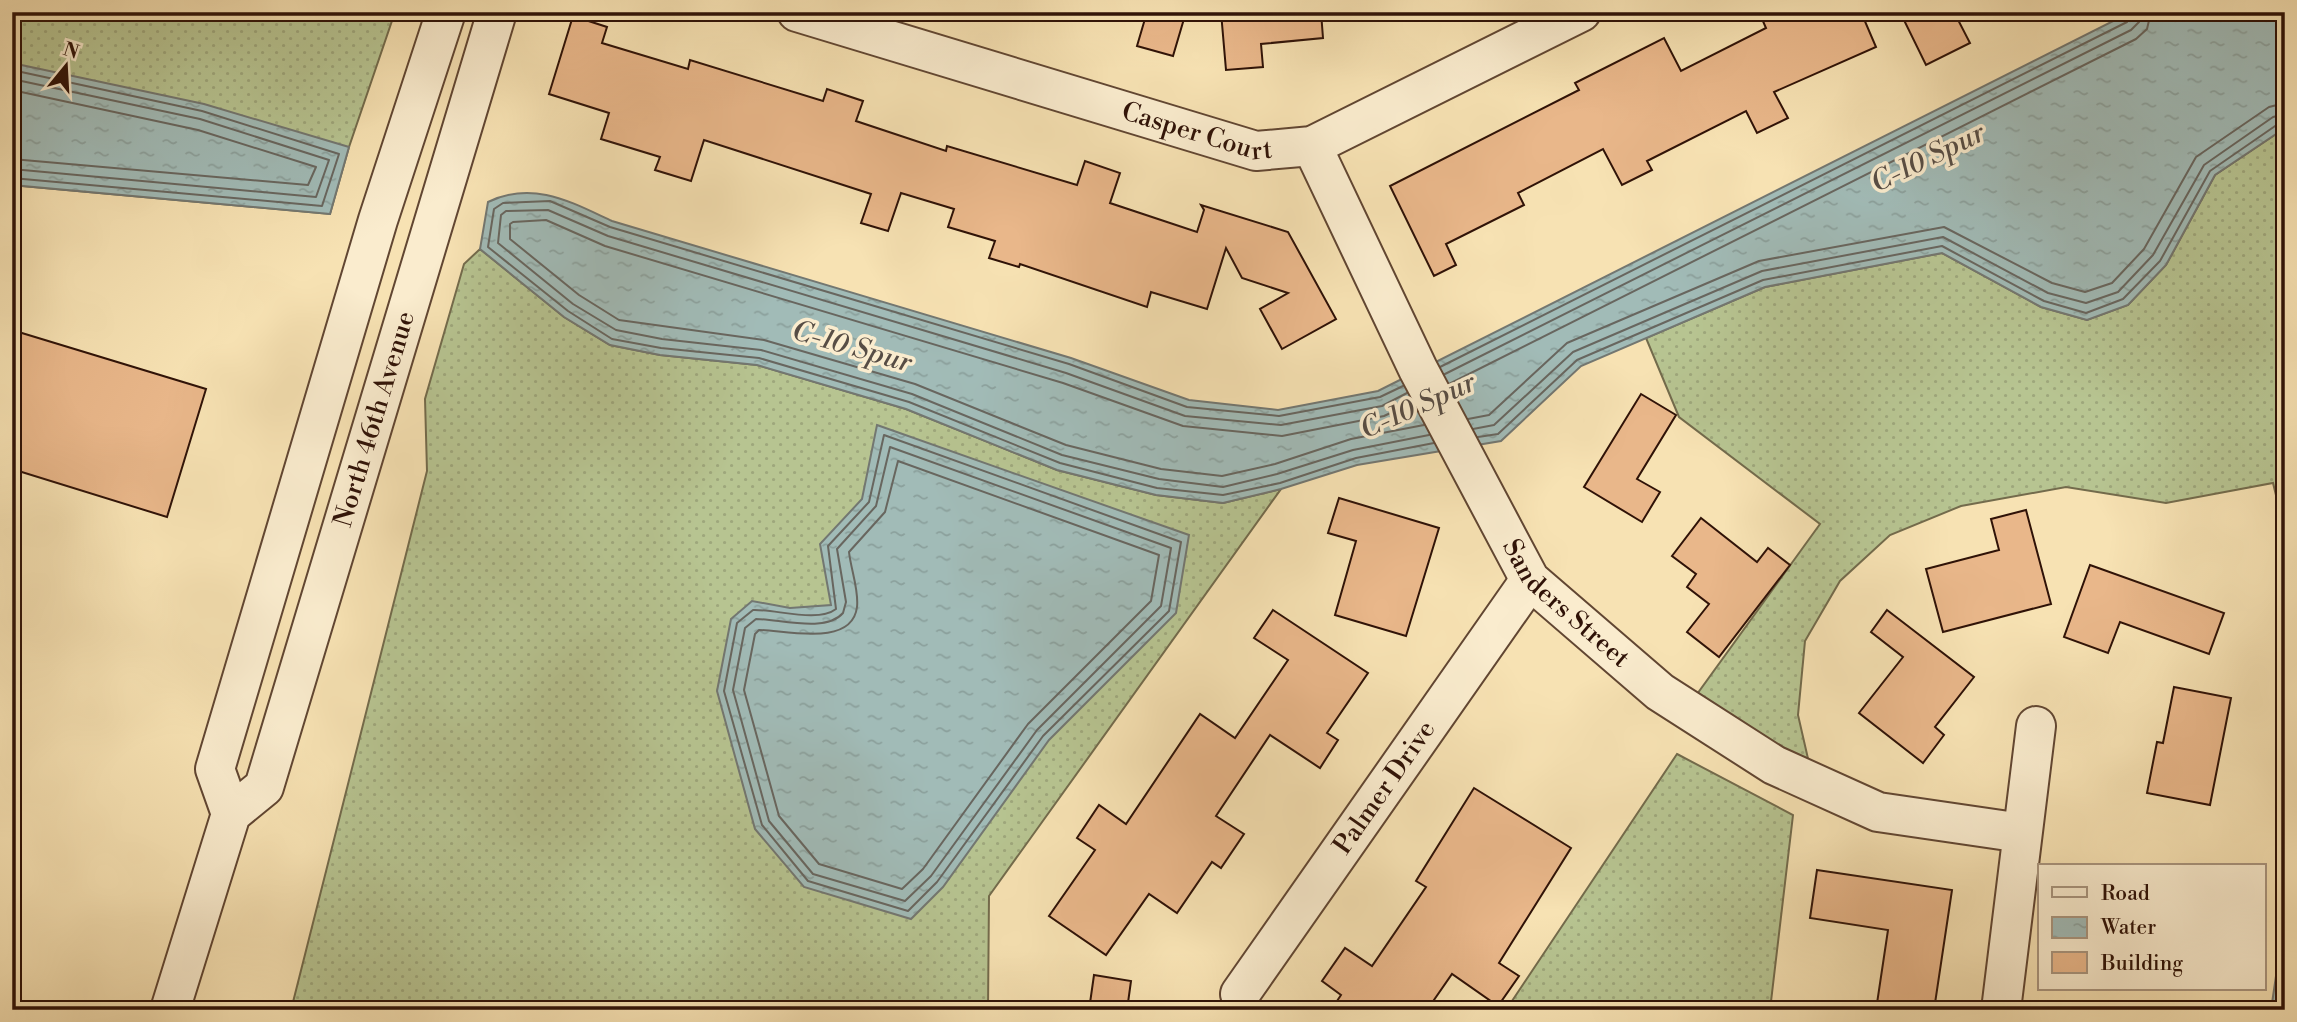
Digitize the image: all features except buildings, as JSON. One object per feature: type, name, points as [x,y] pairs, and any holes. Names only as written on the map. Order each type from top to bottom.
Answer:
[{"type":"street","name":"North 46th Avenue","points":[[446,12],[378,220],[215,769],[231,814],[264,787],[497,12]]},
{"type":"street","name":"Casper Court","points":[[797,12],[850,20],[1256,151],[1312,146],[1581,12]]},
{"type":"street","name":"Sanders Street","points":[[1312,146],[1418,369],[1530,580],[1660,692],[1774,765],[1878,811],[2022,833]]},
{"type":"street","name":"Palmer Drive","points":[[1240,994],[1530,580]]},
{"type":"street","points":[[2001,1010],[2036,726]]},
{"type":"street","points":[[170,1010],[231,814]]},
{"type":"green space","points":[[12,12],[395,12],[349,147],[330,214],[12,185]]},
{"type":"green space","points":[[2285,128],[2285,532],[2273,483],[2166,503],[2066,487],[1961,506],[1890,535],[1840,581],[1805,641],[1798,715],[1809,763],[1695,697],[1820,524],[1679,417],[1646,338],[1765,287],[1942,253],[2041,307],[2087,320],[2128,305],[2166,265],[2215,175]]},
{"type":"green space","points":[[480,249],[564,317],[610,345],[660,355],[757,365],[906,409],[1057,470],[1156,495],[1223,503],[1281,489],[989,896],[988,1010],[291,1010],[427,471],[425,399],[464,264]]},
{"type":"green space","points":[[1677,754],[1793,815],[1770,1010],[1506,1010]]},
{"type":"water","name":"C-10 Spur","points":[[2131,12],[2285,12],[2285,128],[2215,175],[2166,265],[2128,305],[2087,320],[2041,307],[1942,253],[1765,287],[1581,366],[1501,441],[1357,465],[1281,489],[1223,503],[1156,495],[1057,470],[906,409],[757,365],[660,355],[610,345],[564,317],[480,249],[488,202],[521,193],[552,196],[612,221],[1071,358],[1189,400],[1278,410],[1378,391]]},
{"type":"water","points":[[12,63],[204,104],[349,147],[330,214],[12,185]]},
{"type":"water","points":[[877,425],[1189,535],[1176,613],[1049,740],[943,887],[911,919],[804,887],[755,829],[717,691],[731,619],[752,601],[790,608],[831,605],[820,544],[862,499]]},
{"type":"water","points":[[2285,915],[2285,1010],[2271,1010]]}]
